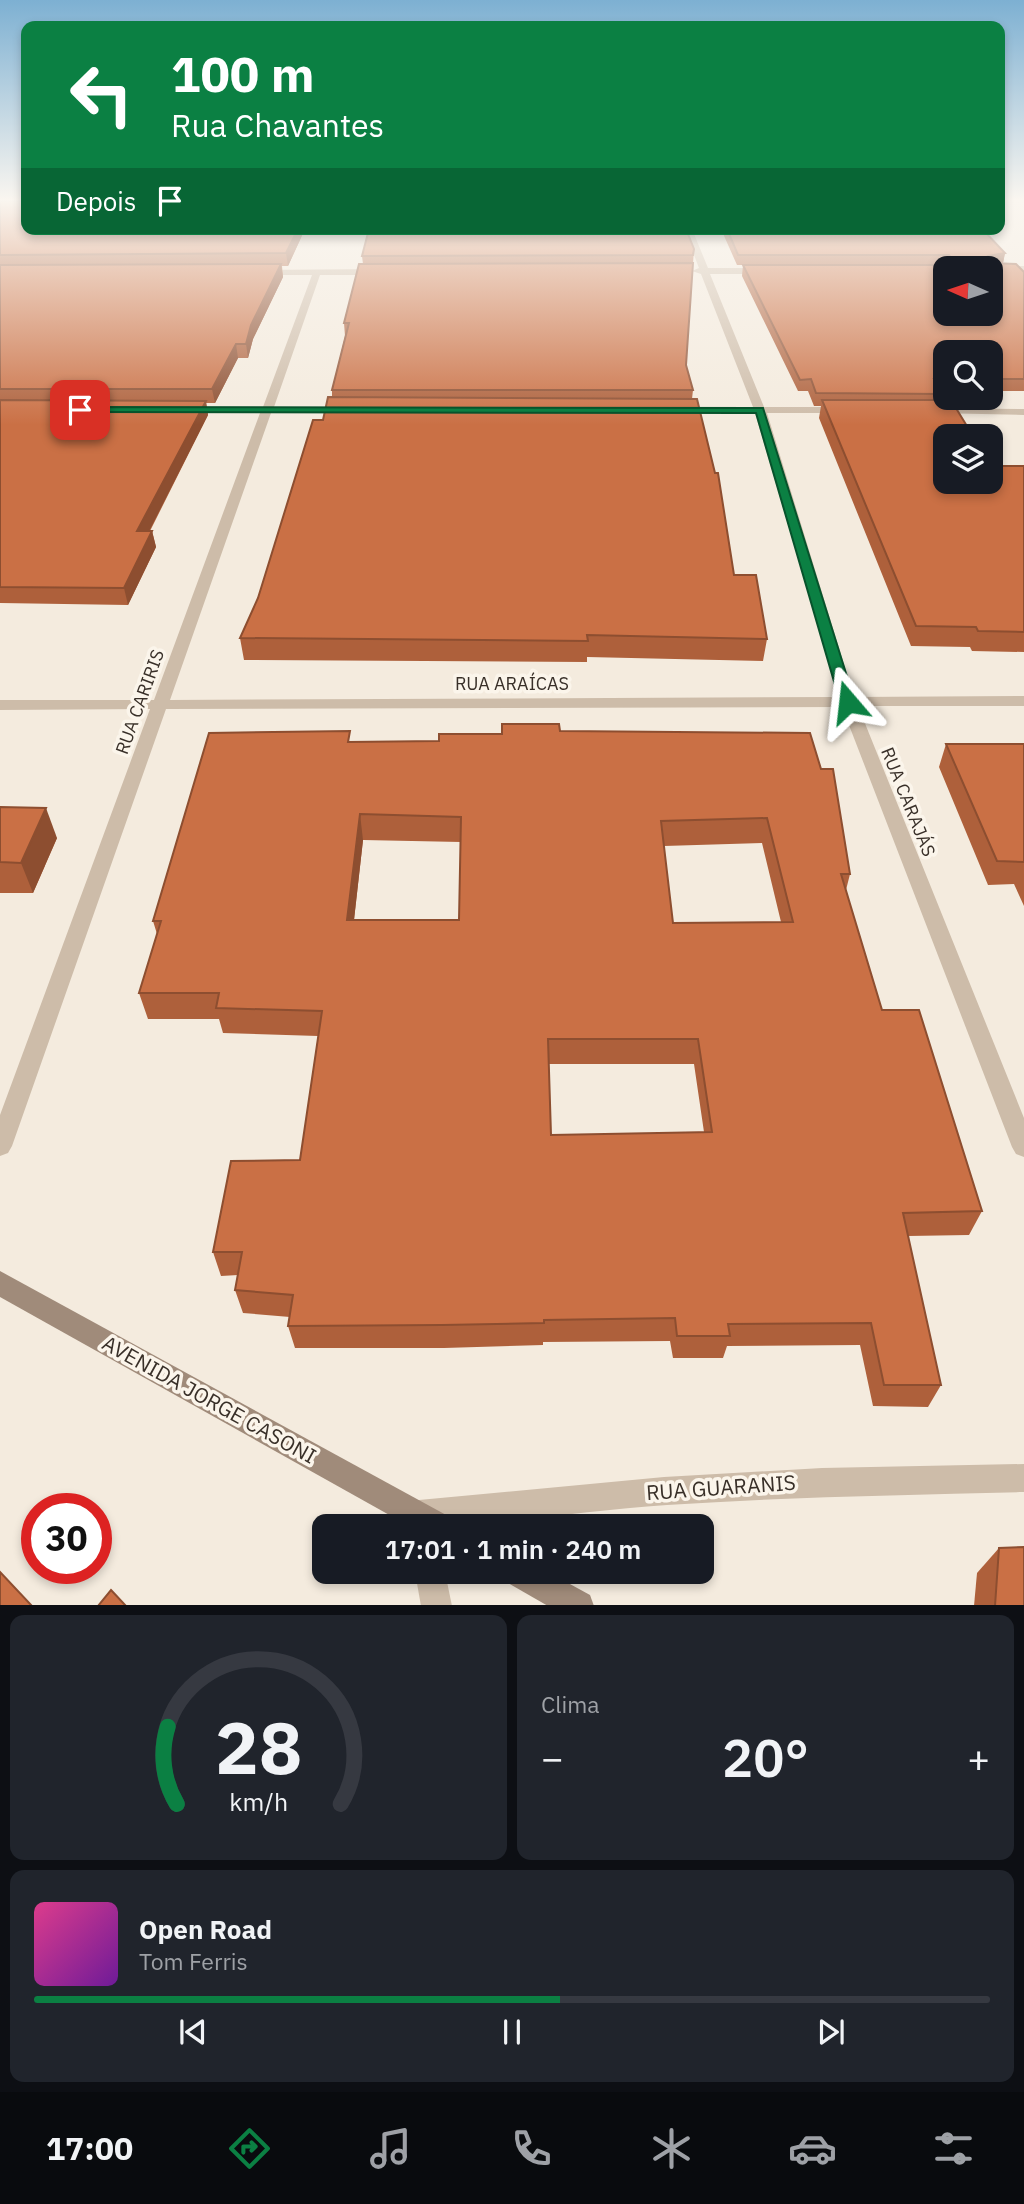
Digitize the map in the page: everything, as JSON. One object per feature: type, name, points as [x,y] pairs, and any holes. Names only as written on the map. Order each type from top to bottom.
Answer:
[{"type":"street","name":"RUA CARIRIS","points":[[0,1146],[316,276]]},
{"type":"street","name":"RUA CARAJÁS","points":[[700,276],[760,410],[848,702],[1024,1147]]},
{"type":"street","points":[[173,410],[363,410]]},
{"type":"street","points":[[664,410],[857,410]]},
{"type":"street","points":[[927,411],[1024,412]]},
{"type":"street","name":"RUA ARAÍCAS","points":[[0,705],[1024,701]]},
{"type":"street","name":"AVENIDA JORGE CASONI","points":[[0,1283],[412,1514]]},
{"type":"street","name":"RUA GUARANIS","points":[[487,1514],[664,1491],[822,1482],[1024,1478]]},
{"type":"street","points":[[433,1584],[437,1605]]},
{"type":"street","points":[[541,1584],[579,1605]]},
{"type":"building","points":[[0,276],[275,276],[251,325],[246,344],[236,344],[212,389],[0,389]]},
{"type":"building","points":[[356,276],[692,276],[686,365],[693,390],[332,390],[349,323],[344,323]]},
{"type":"building","points":[[748,276],[933,276],[933,326],[1003,326],[1003,276],[1024,276],[1024,379],[1003,379],[1003,340],[933,340],[933,394],[816,393],[811,379],[800,380]]},
{"type":"building","points":[[328,397],[697,399],[715,473],[718,473],[734,575],[756,575],[767,639],[587,635],[588,641],[240,638],[258,598],[313,420],[323,420]]},
{"type":"building","points":[[0,400],[206,401],[137,531],[152,531],[124,588],[0,587]]},
{"type":"building","points":[[822,400],[933,400],[933,410],[957,410],[966,424],[933,424],[933,494],[1003,494],[1003,466],[1024,466],[1024,632],[978,631],[976,627],[916,626]]},
{"type":"building","points":[[502,724],[559,724],[560,731],[810,733],[821,769],[833,769],[850,874],[841,874],[882,1010],[919,1010],[982,1211],[903,1213],[941,1385],[884,1385],[871,1323],[728,1324],[730,1336],[677,1336],[675,1318],[544,1320],[544,1323],[288,1326],[293,1295],[235,1290],[242,1252],[213,1252],[231,1161],[300,1160],[322,1011],[216,1008],[219,993],[139,993],[161,921],[153,921],[209,733],[350,731],[348,742],[439,741],[439,734],[502,734]],"holes":[[[360,814],[461,817],[459,920],[347,920]],[[767,818],[793,922],[673,923],[661,821]],[[548,1039],[698,1039],[712,1132],[551,1135]]]},
{"type":"building","points":[[946,744],[1024,744],[1024,862],[997,861]]},
{"type":"building","points":[[0,807],[46,808],[21,863],[0,862]]},
{"type":"building","points":[[1024,1547],[1024,1605],[995,1605],[999,1548]]},
{"type":"building","points":[[0,1572],[31,1605],[0,1605]]},
{"type":"building","points":[[111,1590],[125,1605],[99,1605]]},
{"type":"route","points":[[80,410],[760,410],[848,702]]}]
